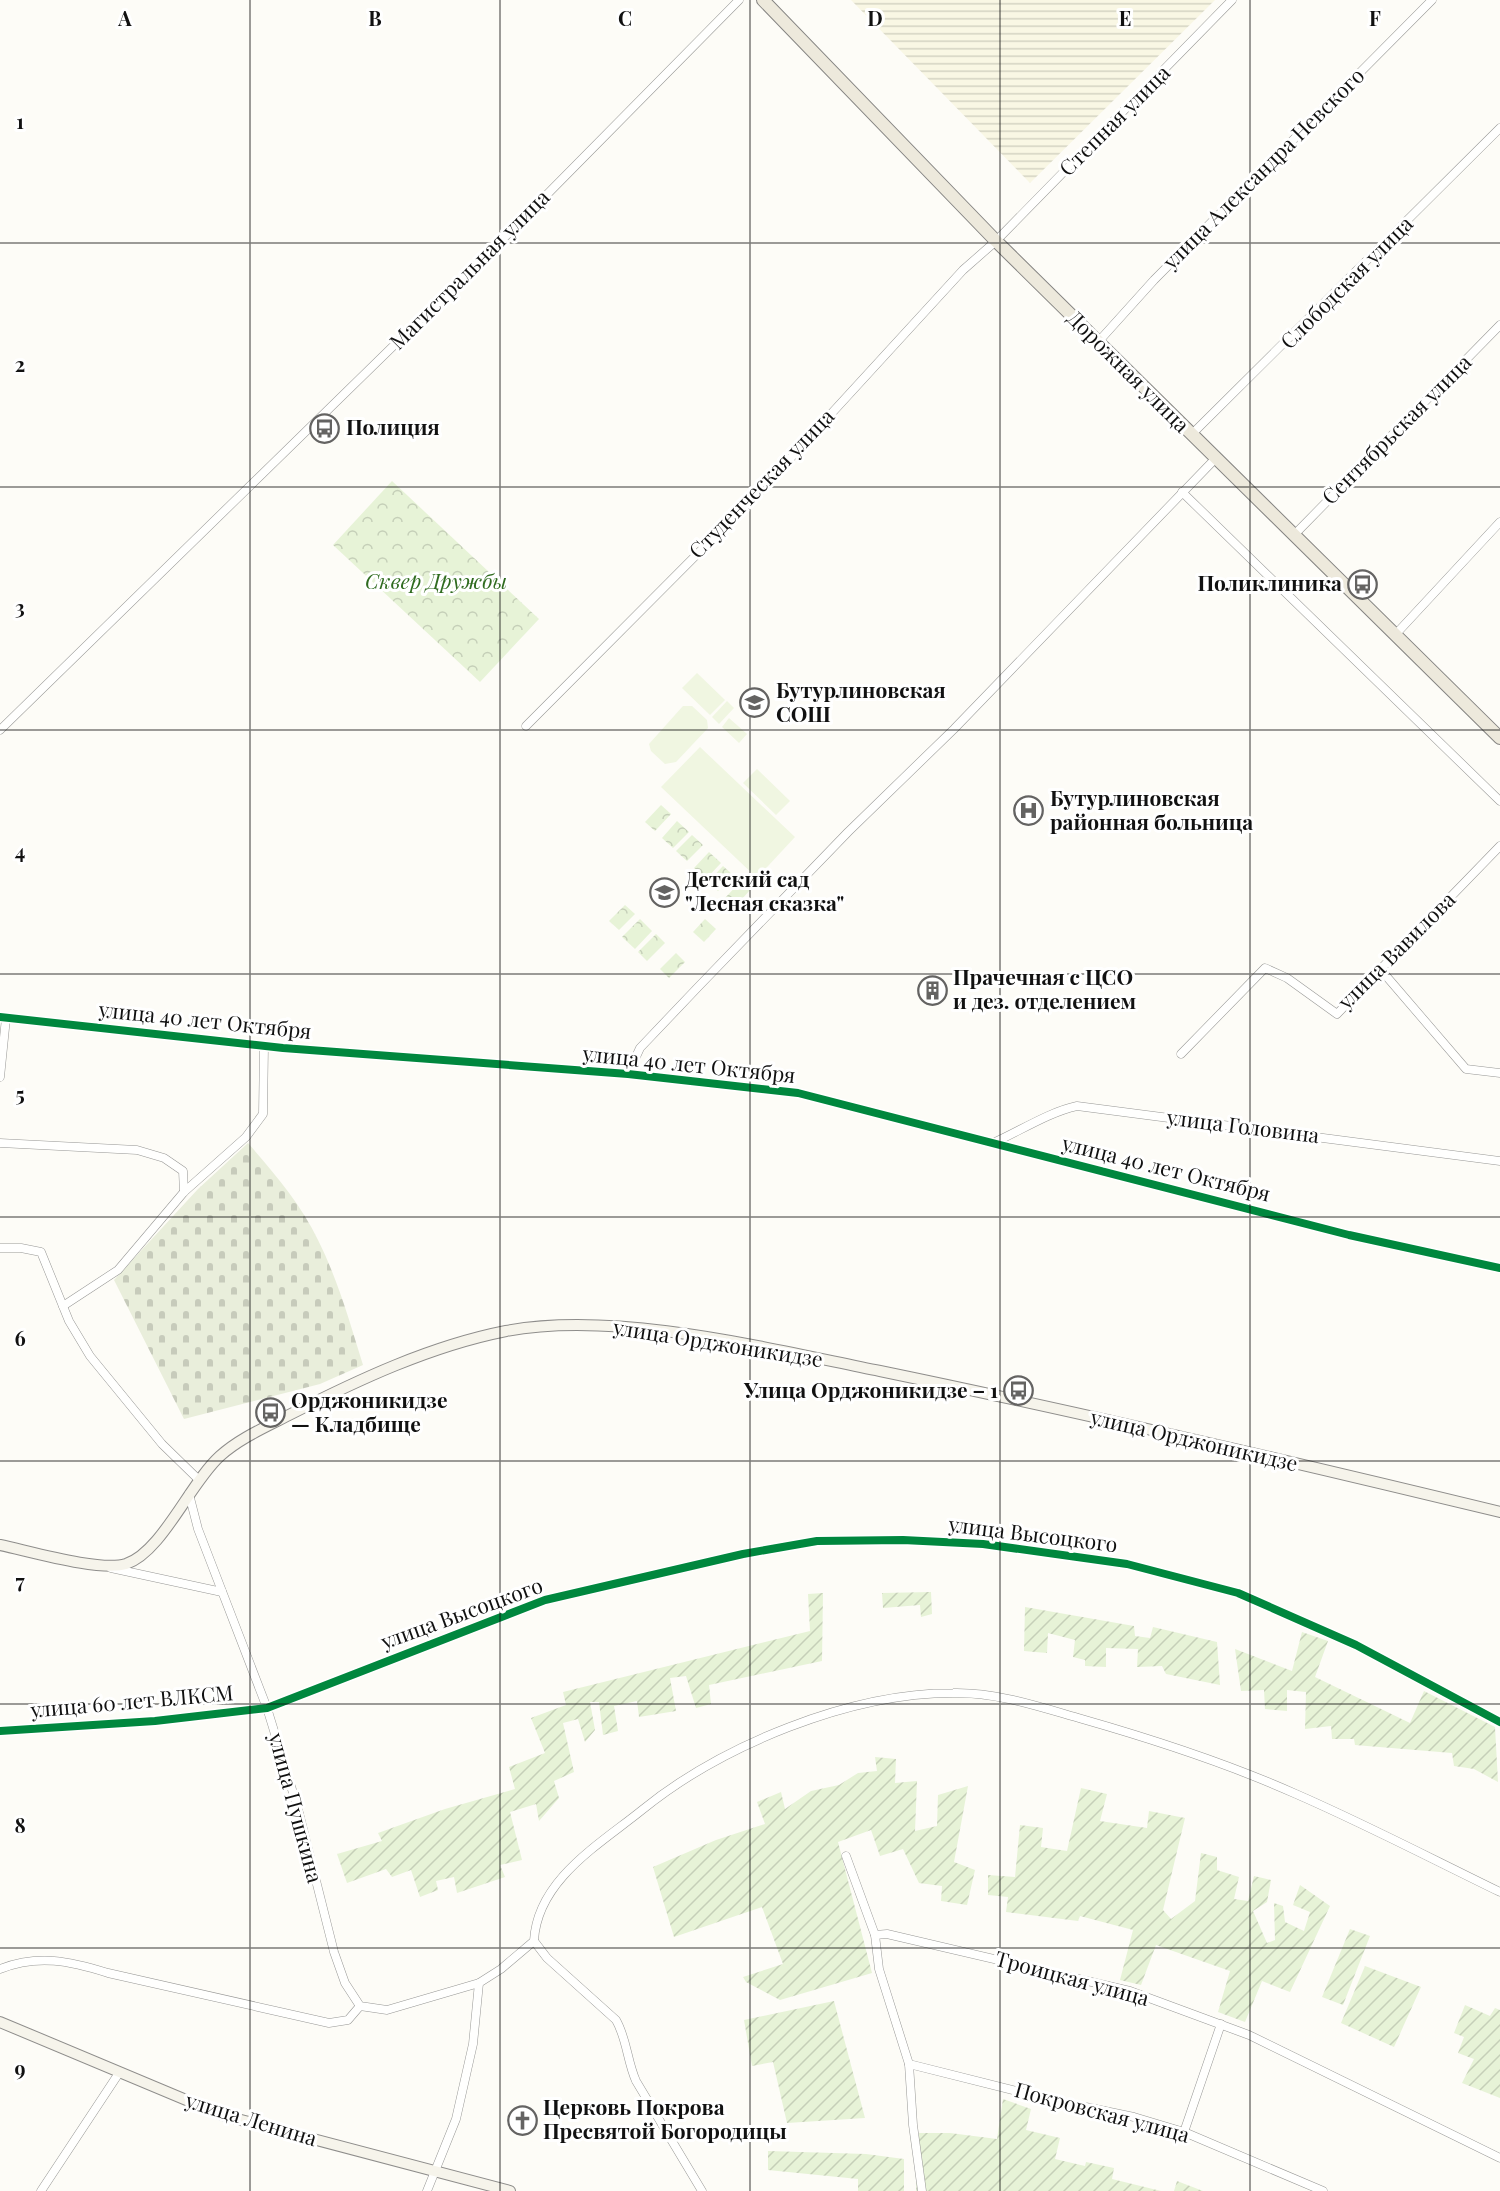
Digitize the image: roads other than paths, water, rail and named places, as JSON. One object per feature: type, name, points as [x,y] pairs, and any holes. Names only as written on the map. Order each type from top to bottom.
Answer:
[{"type":"main road","name":"Дорожная улица","points":[[763,0],[996,241],[1500,738]]},
{"type":"main road","name":"улица Орджоникидзе","points":[[0,1545],[113,1567],[129,1563],[145,1554],[199,1480],[221,1455],[266,1426],[359,1379],[454,1345],[508,1331],[577,1326],[639,1328],[783,1351],[989,1393],[1500,1512]]},
{"type":"main road","name":"улица Ленина","points":[[0,2022],[119,2073],[244,2122],[510,2191]]},
{"type":"street","name":"Магистральная улица","points":[[0,730],[509,233],[739,0]]},
{"type":"street","name":"Степная улица","points":[[996,241],[1232,0]]},
{"type":"street","name":"улица Александра Невского","points":[[1099,341],[1179,254],[1432,0]]},
{"type":"street","name":"Слободская улица","points":[[1191,435],[1500,128]]},
{"type":"street","name":"Студенческая улица","points":[[526,726],[764,487],[963,270],[996,241]]},
{"type":"street","name":"Сентябрьская улица","points":[[1294,535],[1500,325]]},
{"type":"street","points":[[628,1074],[640,1048],[699,986],[848,832],[954,729],[1215,459]]},
{"type":"street","points":[[1182,492],[1500,801]]},
{"type":"street","points":[[1395,634],[1500,522]]},
{"type":"street","name":"улица Вавилова","points":[[1181,1054],[1265,969],[1287,978],[1337,1014],[1500,846]]},
{"type":"street","points":[[1381,970],[1466,1069],[1500,1073]]},
{"type":"street","points":[[0,1077],[3,1017]]},
{"type":"street","name":"улица 40 лет Октября","points":[[3,1017],[264,1046],[628,1074],[798,1093],[1337,1232],[1500,1268]]},
{"type":"street","points":[[63,1306],[118,1270],[184,1192],[246,1137],[263,1114],[264,1046]]},
{"type":"street","name":"улица Головина","points":[[993,1143],[1036,1124],[1056,1111],[1077,1106],[1500,1161]]},
{"type":"street","points":[[0,1143],[137,1150],[164,1158],[183,1171],[184,1192]]},
{"type":"street","points":[[0,1248],[21,1248],[41,1252],[69,1321],[90,1356],[162,1444],[199,1480]]},
{"type":"street","name":"улица Пушкина","points":[[189,1494],[198,1528],[267,1708],[300,1819],[334,1952],[345,1983],[360,2006]]},
{"type":"street","name":"улица Высоцкого","points":[[267,1708],[545,1600],[743,1554],[817,1541],[903,1540],[983,1544],[1127,1564],[1238,1593],[1356,1645],[1500,1722]]},
{"type":"street","points":[[92,1564],[222,1592]]},
{"type":"street","points":[[702,2191],[636,2081],[616,2020],[547,1958],[534,1941],[534,1923],[560,1878],[660,1796],[687,1777],[807,1722],[882,1700],[954,1692],[1005,1698],[1133,1734],[1294,1793],[1500,1892]]},
{"type":"street","name":"улица 60 лет ВЛКСМ","points":[[0,1731],[155,1720],[267,1708]]},
{"type":"street","points":[[846,1856],[875,1935],[879,1969],[909,2064],[913,2125],[922,2191]]},
{"type":"street","name":"Троицкая улица","points":[[875,1935],[887,1934],[1130,1991],[1250,2035],[1500,2158]]},
{"type":"street","points":[[0,1969],[46,1958],[74,1962],[108,1972],[329,2023],[348,2020],[360,2006],[387,2010],[479,1983],[501,1969],[534,1941]]},
{"type":"street","points":[[427,2191],[456,2119],[473,2044],[479,1983]]},
{"type":"street","points":[[1184,2132],[1221,2024]]},
{"type":"street","name":"Покровская улица","points":[[909,2064],[1052,2100],[1134,2117],[1184,2132],[1323,2191]]},
{"type":"street","points":[[41,2191],[119,2073]]},
{"type":"place","name":"Полиция","points":[[325,428]]},
{"type":"place","name":"Поликлиника","points":[[1363,584]]},
{"type":"place","name":"Бутурлиновская СОШ","points":[[755,703]]},
{"type":"place","name":"Бутурлиновская районная больница","points":[[1029,811]]},
{"type":"place","name":"Детский сад \"Лесная сказка\"","points":[[664,892]]},
{"type":"place","name":"Прачечная с ЦСО и дез. отделением","points":[[932,990]]},
{"type":"place","name":"Улица Орджоникидзе – 1","points":[[1019,1391]]},
{"type":"place","name":"Орджоникидзе — Кладбище","points":[[270,1413]]},
{"type":"place","name":"Церковь Покрова Пресвятой Богородицы","points":[[522,2120]]},
{"type":"park label","name":"Сквер Дружбы","points":[[436,582]]}]
